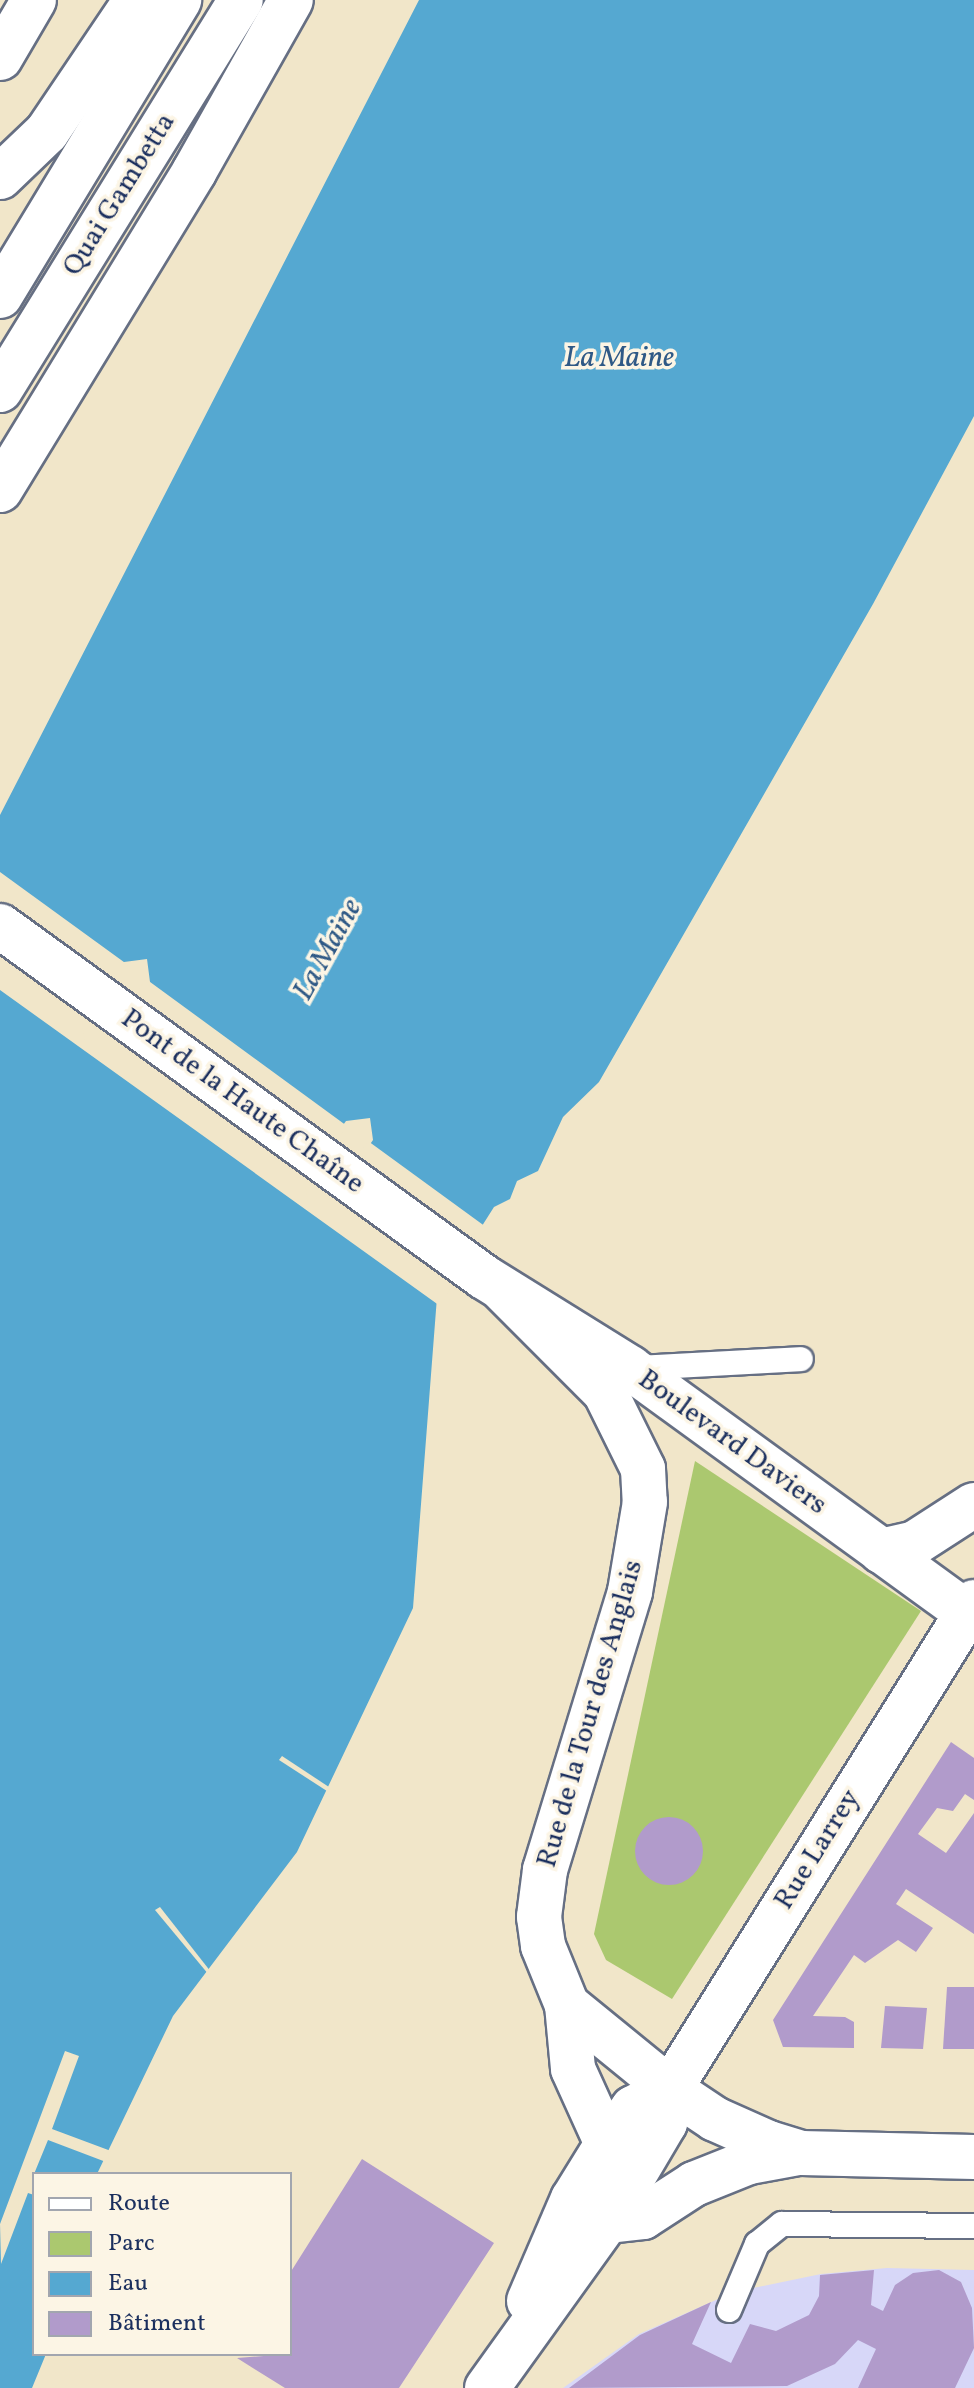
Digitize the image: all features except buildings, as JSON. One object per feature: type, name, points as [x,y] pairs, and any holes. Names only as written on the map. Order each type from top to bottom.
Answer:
[{"type":"main road","points":[[0,58],[34,0]]},
{"type":"main road","points":[[0,177],[47,132],[136,0]]},
{"type":"main road","name":"Quai Gambetta","points":[[0,296],[179,0]]},
{"type":"main road","name":"Quai Gambetta","points":[[0,390],[241,0]]},
{"type":"main road","points":[[0,490],[194,172],[291,0]]},
{"type":"main road","name":"Pont de la Haute Chaîne","points":[[0,926],[493,1284]]},
{"type":"main road","name":"Boulevard Daviers","points":[[493,1284],[630,1368],[881,1551],[972,1611]]},
{"type":"main road","name":"Rue de la Tour des Anglais","points":[[493,1284],[605,1392],[643,1469],[645,1502],[633,1575],[545,1870],[541,1932],[551,1974],[567,2005],[670,2089],[715,2119],[801,2153]]},
{"type":"main road","points":[[881,1551],[915,1543],[974,1505]]},
{"type":"main road","name":"Rue Larrey","points":[[498,2372],[607,2221],[665,2123],[670,2089],[972,1611]]},
{"type":"main road","points":[[567,2005],[573,2069],[607,2144]]},
{"type":"main road","name":"Rue Larrey","points":[[498,2372],[551,2245],[607,2144],[633,2108],[670,2089]]},
{"type":"main road","points":[[607,2221],[643,2217],[694,2184],[749,2162],[801,2153],[974,2157]]},
{"type":"lane","points":[[630,1368],[801,1359]]},
{"type":"lane","points":[[729,2310],[757,2244],[782,2224],[974,2226]]},
{"type":"shaded area","points":[[887,2268],[974,2270],[974,2388],[563,2388],[639,2334],[734,2292],[821,2274]]},
{"type":"green space","points":[[695,1461],[921,1611],[672,1999],[606,1960],[594,1934]]},
{"type":"water","name":"La Maine","points":[[419,0],[974,0],[974,416],[873,604],[599,1082],[563,1117],[538,1171],[517,1181],[510,1199],[494,1207],[437,1297],[413,1608],[297,1852],[173,2016],[98,2172],[32,2172],[32,2356],[45,2356],[32,2388],[0,2388],[0,815]],"holes":[[[147,959],[150,982],[105,1043],[82,1046],[78,1022],[124,962]],[[370,1118],[373,1140],[329,1203],[305,1207],[301,1183],[346,1121]]]},
{"type":"pier","points":[[0,872],[128,965],[82,1023],[85,1042],[103,1039],[146,979],[347,1126],[305,1184],[308,1202],[326,1199],[368,1141],[486,1227],[440,1306],[0,990]]},
{"type":"pier","points":[[282,1756],[332,1789],[330,1793],[279,1760]]},
{"type":"pier","points":[[160,1907],[211,1972],[209,1975],[155,1910]]},
{"type":"pier","points":[[65,2051],[79,2056],[52,2129],[111,2151],[106,2162],[48,2140],[35,2172],[32,2172],[32,2194],[28,2193],[1,2264],[0,2224]]}]
